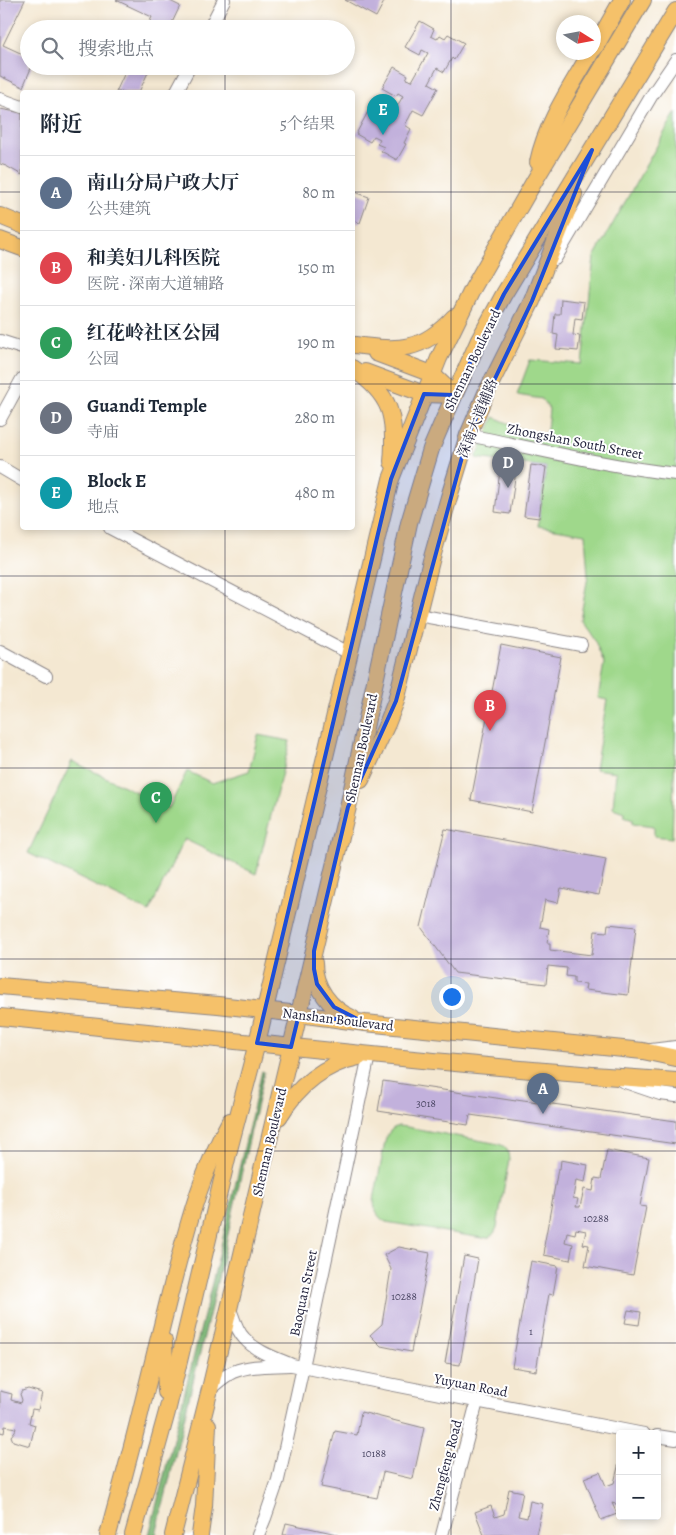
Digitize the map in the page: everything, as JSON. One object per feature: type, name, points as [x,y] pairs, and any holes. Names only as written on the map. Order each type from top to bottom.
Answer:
[{"type":"main road","points":[[601,37],[622,0]]},
{"type":"main road","name":"Shennan Boulevard","points":[[610,54],[636,0]]},
{"type":"main road","name":"Shennan Boulevard","points":[[134,1535],[167,1412],[257,1043],[391,479],[432,374],[473,288],[535,180],[643,0]]},
{"type":"main road","name":"Shennan Boulevard","points":[[172,1535],[230,1306],[348,807],[410,523],[431,449],[479,340],[504,294],[676,12]]},
{"type":"main road","points":[[535,180],[541,151],[550,127],[587,60]]},
{"type":"main road","points":[[532,301],[592,150]]},
{"type":"main road","points":[[0,216],[20,224]]},
{"type":"main road","points":[[0,240],[20,247]]},
{"type":"main road","points":[[355,345],[394,349],[430,339],[442,330],[454,316],[473,288]]},
{"type":"main road","name":"深南大道辅路","points":[[348,807],[396,701],[446,506],[468,435],[486,392],[532,301]]},
{"type":"main road","points":[[355,345],[432,374],[454,394]]},
{"type":"main road","points":[[355,369],[424,394],[454,394]]},
{"type":"main road","points":[[355,370],[368,378],[387,403],[393,426],[394,442],[391,479]]},
{"type":"main road","points":[[314,951],[314,969],[317,984],[325,997],[334,1007],[346,1015],[366,1023]]},
{"type":"main road","name":"Nanshan Boulevard","points":[[0,986],[264,1010],[366,1023],[643,1051],[676,1058]]},
{"type":"main road","points":[[0,1018],[368,1055],[676,1081]]},
{"type":"main road","points":[[269,1140],[278,1119],[289,1101],[302,1087],[333,1065],[347,1059],[368,1055]]},
{"type":"main road","points":[[108,1535],[189,1221],[211,1156],[242,1100]]},
{"type":"main road","points":[[163,1321],[167,1412]]},
{"type":"main road","points":[[200,1535],[204,1506],[210,1389]]},
{"type":"street","points":[[214,20],[224,0]]},
{"type":"street","name":"深南大道辅路","points":[[532,301],[600,180],[652,95],[676,60]]},
{"type":"street","points":[[177,90],[185,75]]},
{"type":"street","points":[[0,98],[20,106]]},
{"type":"street","points":[[0,340],[20,347]]},
{"type":"street","points":[[0,420],[20,383]]},
{"type":"street","name":"Zhongshan South Street","points":[[468,435],[581,458],[676,474]]},
{"type":"street","points":[[0,467],[20,479]]},
{"type":"street","points":[[114,530],[350,654]]},
{"type":"street","points":[[418,615],[581,645]]},
{"type":"street","points":[[0,651],[46,676]]},
{"type":"street","points":[[643,1051],[676,1047]]},
{"type":"street","name":"Baoquan Street","points":[[258,1535],[278,1480],[298,1366],[368,1055]]},
{"type":"street","points":[[607,1076],[660,1094],[676,1096]]},
{"type":"street","points":[[230,1306],[243,1338],[253,1347],[298,1366]]},
{"type":"street","points":[[210,1389],[232,1372],[244,1369],[298,1366]]},
{"type":"street","name":"Yuyuan Road","points":[[298,1366],[623,1430]]},
{"type":"street","name":"Zhengfeng Road","points":[[442,1535],[477,1402]]},
{"type":"street","points":[[661,1437],[676,1440]]},
{"type":"highlighted area","points":[[592,150],[532,301],[468,435],[396,701],[348,807],[314,951],[314,969],[317,984],[334,1007],[365,1023],[299,1014],[291,1047],[257,1043],[391,479],[424,394],[454,395],[504,294]]},
{"type":"green space","points":[[676,112],[676,718],[672,838],[654,836],[654,826],[633,823],[633,819],[624,816],[624,812],[613,808],[616,772],[595,769],[607,700],[598,698],[604,663],[595,641],[580,620],[588,576],[585,534],[538,526],[546,467],[476,458],[494,417],[542,438],[547,430],[549,409],[542,399],[517,395],[530,360],[582,364],[594,257]]},
{"type":"green space","points":[[258,735],[290,741],[256,874],[184,839],[149,912],[28,853],[72,761],[169,808],[187,771],[212,783],[249,771]]},
{"type":"green space","points":[[262,1071],[264,1072],[220,1270],[156,1535],[149,1535],[218,1259]]},
{"type":"green space","points":[[398,1126],[499,1144],[505,1148],[509,1159],[497,1227],[492,1235],[482,1238],[386,1222],[378,1215],[375,1210],[374,1200],[385,1142],[389,1132]]},
{"type":"building","points":[[0,0],[25,0],[3,45],[20,53],[20,75],[28,75],[23,87],[0,76]]},
{"type":"building","points":[[116,0],[168,0],[180,6],[173,20],[150,20],[152,17]]},
{"type":"building","points":[[345,0],[385,0],[376,17]]},
{"type":"building","points":[[420,21],[434,29],[431,36],[437,39],[440,35],[445,38],[448,34],[464,43],[444,72],[437,68],[429,83],[438,88],[423,115],[413,110],[405,125],[411,129],[404,143],[406,144],[397,160],[381,151],[384,147],[377,144],[380,139],[374,136],[370,142],[356,134],[370,108],[385,116],[382,121],[387,124],[403,96],[398,93],[396,96],[382,88],[394,67],[408,75],[406,79],[412,81],[428,53],[422,50],[420,55],[405,47]]},
{"type":"building","points":[[124,75],[147,75],[140,90],[117,90]]},
{"type":"building","points":[[0,109],[20,113],[20,174],[0,164]]},
{"type":"building","points":[[355,192],[369,197],[360,223],[355,221]]},
{"type":"building","points":[[561,299],[584,302],[582,319],[575,318],[573,335],[580,336],[578,351],[556,349],[558,335],[553,334],[555,314],[560,314]]},
{"type":"building","points":[[501,461],[517,463],[510,514],[495,512]]},
{"type":"building","points":[[531,465],[546,467],[539,518],[524,516]]},
{"type":"building","points":[[501,645],[561,657],[532,812],[471,800]]},
{"type":"building","points":[[445,829],[606,859],[599,895],[561,888],[558,903],[545,900],[540,927],[549,929],[547,943],[550,943],[550,950],[592,955],[595,931],[607,932],[608,924],[636,927],[628,995],[585,990],[586,984],[574,983],[574,977],[566,976],[567,968],[548,966],[546,984],[455,973],[421,927]]},
{"type":"building","points":[[383,1081],[516,1101],[516,1099],[676,1121],[676,1144],[470,1115],[468,1125],[378,1111]]},
{"type":"building","points":[[607,1150],[649,1158],[640,1206],[646,1207],[633,1275],[585,1266],[589,1245],[583,1244],[586,1231],[576,1229],[575,1234],[567,1232],[565,1242],[573,1244],[570,1260],[544,1255],[544,1246],[561,1160],[588,1165],[585,1182],[576,1180],[573,1198],[578,1199],[576,1207],[580,1207],[584,1189],[593,1191],[595,1178],[601,1179]]},
{"type":"building","points":[[399,1247],[430,1253],[411,1352],[381,1346],[370,1335],[382,1324],[391,1269],[384,1255]]},
{"type":"building","points":[[464,1256],[478,1259],[460,1365],[445,1363]]},
{"type":"building","points":[[531,1261],[558,1266],[553,1295],[549,1294],[536,1371],[512,1367]]},
{"type":"building","points":[[628,1310],[641,1312],[639,1325],[625,1323]]},
{"type":"building","points":[[28,1389],[42,1393],[38,1410],[32,1409],[29,1423],[35,1425],[30,1446],[13,1441],[11,1436],[16,1428],[5,1426],[4,1433],[0,1432],[0,1391],[12,1394],[11,1400],[21,1403],[20,1394]]},
{"type":"building","points":[[361,1412],[424,1428],[413,1479],[383,1472],[377,1498],[321,1487],[335,1431],[357,1435]]},
{"type":"building","points":[[600,1472],[606,1486],[614,1483],[616,1475],[616,1504],[612,1503],[616,1514],[601,1520],[584,1478]]},
{"type":"building","points":[[509,1489],[523,1492],[518,1516],[527,1518],[530,1501],[543,1504],[536,1535],[484,1535],[475,1512],[491,1506],[495,1517],[504,1514]]},
{"type":"building","points":[[286,1523],[337,1534],[337,1535],[283,1535]]},
{"type":"place","name":"Block E","points":[[383,135]]},
{"type":"place","name":"Guandi Temple","points":[[508,488]]},
{"type":"place","name":"和美妇儿科医院","points":[[490,731]]},
{"type":"place","name":"红花岭社区公园","points":[[156,823]]},
{"type":"place","name":"南山分局户政大厅","points":[[543,1114]]}]
